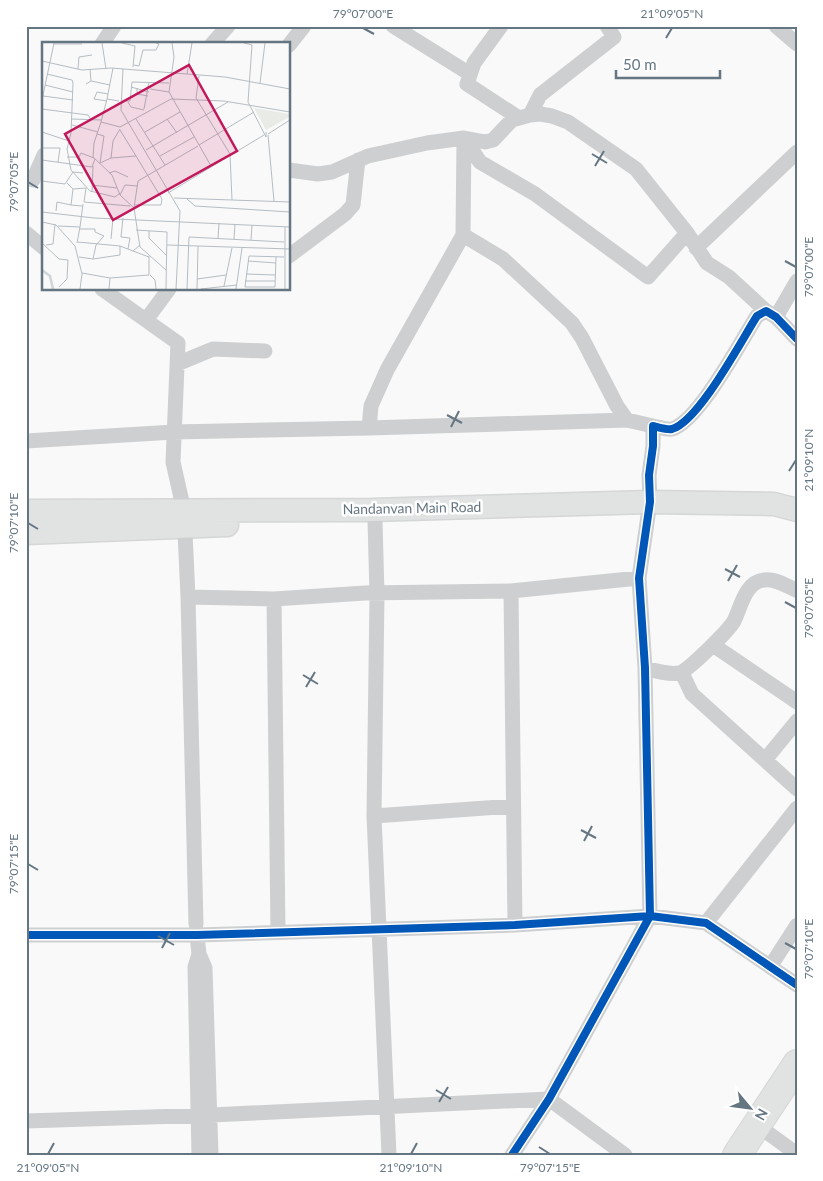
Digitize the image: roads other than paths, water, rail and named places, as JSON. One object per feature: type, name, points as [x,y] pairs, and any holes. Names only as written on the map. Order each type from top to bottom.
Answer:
[{"type":"highway","points":[[738,1155],[797,1064]]},
{"type":"highway","points":[[761,1144],[797,1087]]},
{"type":"main road","name":"Nandanvan Main Road","points":[[26,512],[185,519],[372,510],[649,508],[774,504],[797,510]]},
{"type":"main road","points":[[26,533],[185,519],[247,524],[540,518],[649,508],[797,523]]},
{"type":"street","points":[[103,42],[114,26]]},
{"type":"street","points":[[214,42],[228,26]]},
{"type":"street","points":[[290,44],[304,26]]},
{"type":"street","points":[[393,26],[470,74]]},
{"type":"street","points":[[501,26],[474,63],[467,84],[525,116]]},
{"type":"street","points":[[525,116],[540,95],[614,37],[607,26]]},
{"type":"street","points":[[776,26],[797,44]]},
{"type":"street","points":[[290,170],[318,174],[332,172],[358,160],[390,150],[449,139],[464,138],[485,142],[493,140],[512,120],[540,114],[552,116],[568,122],[636,169],[687,233],[707,263],[729,277],[797,339]]},
{"type":"street","points":[[464,138],[480,162],[536,194],[648,278],[687,233]]},
{"type":"street","points":[[369,428],[372,406],[387,370],[463,235],[464,138]]},
{"type":"street","points":[[696,248],[797,152]]},
{"type":"street","points":[[34,180],[42,160]]},
{"type":"street","points":[[290,255],[345,214],[352,205],[358,160]]},
{"type":"street","points":[[26,233],[42,246]]},
{"type":"street","points":[[463,235],[503,259],[572,323],[582,338],[617,406],[627,420]]},
{"type":"street","points":[[26,441],[174,432],[627,420],[671,429],[683,422],[703,402],[757,316],[771,314],[797,281]]},
{"type":"street","points":[[103,290],[178,343],[173,462],[185,519],[196,930],[199,954],[194,968],[204,1115],[211,1155]]},
{"type":"street","points":[[146,320],[168,290]]},
{"type":"street","points":[[177,364],[214,349],[265,351]]},
{"type":"street","points":[[512,1155],[549,1100],[650,916],[645,668],[639,578],[649,508],[649,475],[653,446],[653,426]]},
{"type":"street","points":[[375,520],[377,594],[374,816],[389,1155]]},
{"type":"street","points":[[188,597],[274,599],[377,594],[510,591],[639,578]]},
{"type":"street","points":[[645,668],[671,674],[682,673],[726,633],[734,621],[749,588],[762,580],[774,580],[796,590],[797,602]]},
{"type":"street","points":[[510,591],[515,925]]},
{"type":"street","points":[[274,599],[278,932]]},
{"type":"street","points":[[713,645],[797,702]]},
{"type":"street","points":[[682,673],[692,694],[765,760],[793,779]]},
{"type":"street","points":[[765,760],[797,721]]},
{"type":"street","points":[[374,816],[513,806]]},
{"type":"street","points":[[706,923],[797,808]]},
{"type":"street","points":[[26,935],[196,930],[278,932],[515,925],[650,916],[706,923],[797,985]]},
{"type":"street","points":[[770,967],[797,924]]},
{"type":"street","points":[[26,1120],[204,1115],[549,1100],[625,1155]]},
{"type":"street","points":[[199,1155],[204,1115]]},
{"type":"street","points":[[761,1144],[797,1154]]}]
